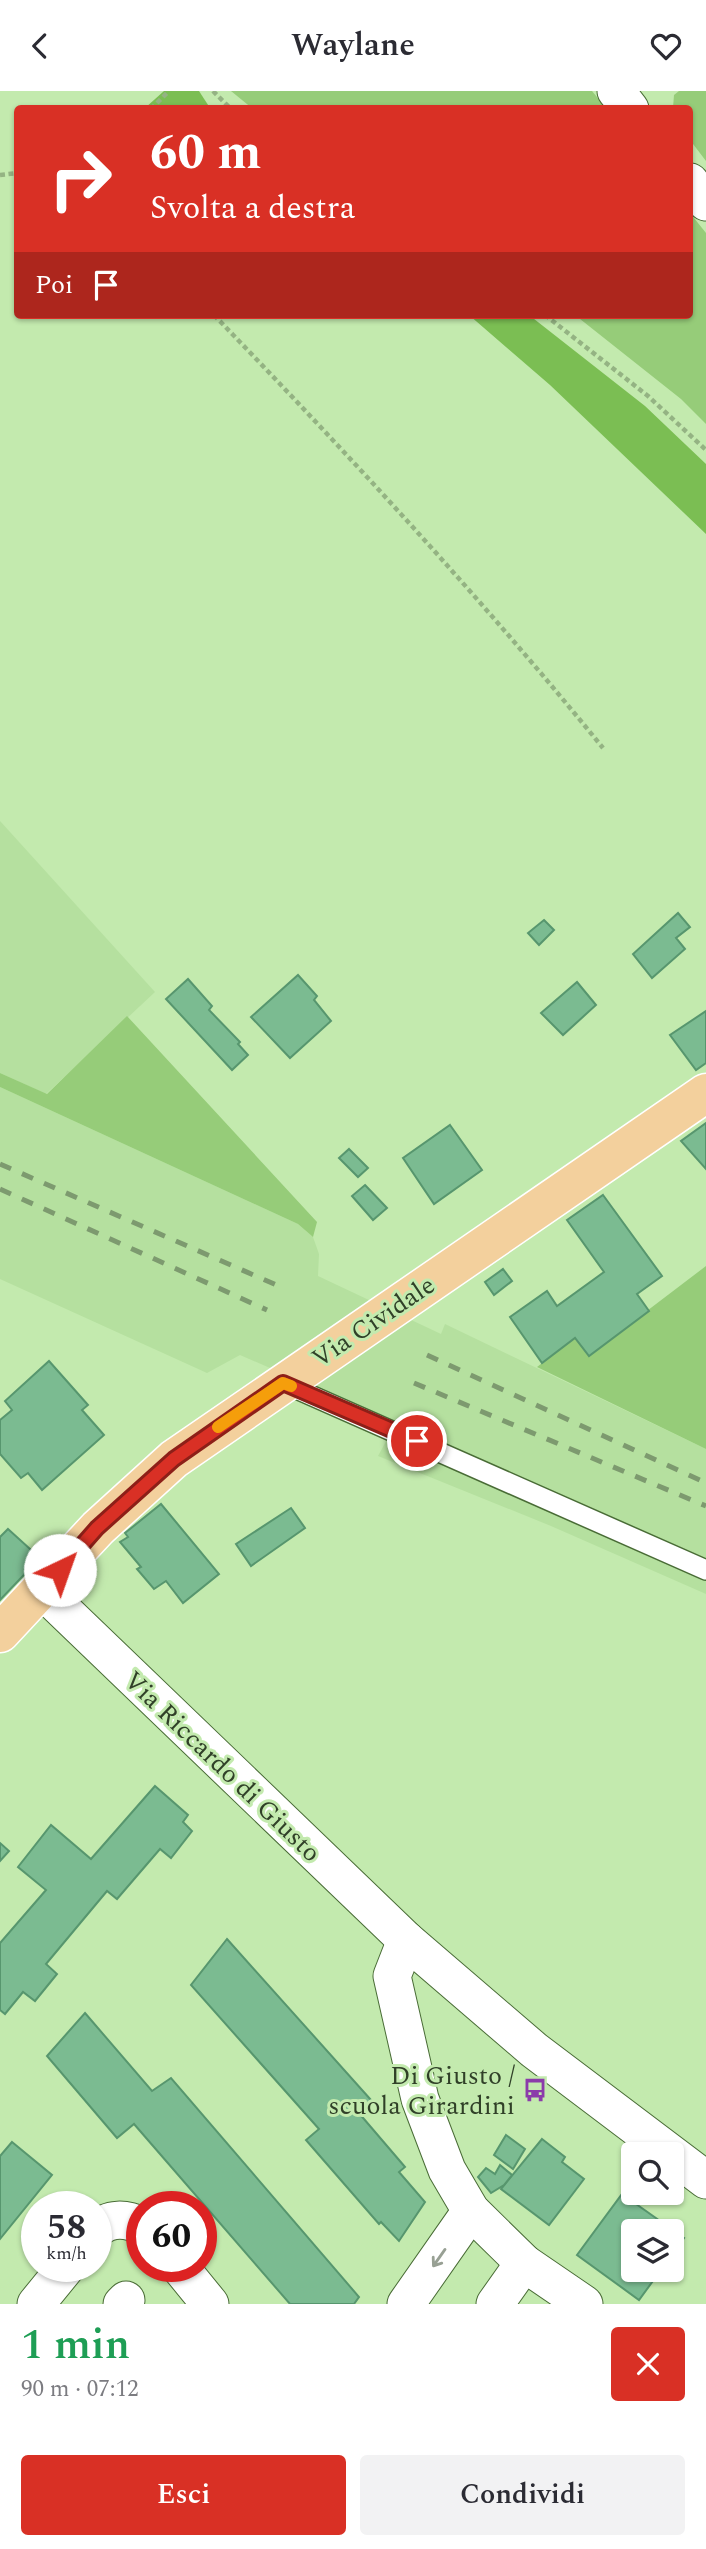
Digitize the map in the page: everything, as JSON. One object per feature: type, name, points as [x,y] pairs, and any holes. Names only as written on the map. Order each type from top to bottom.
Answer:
[{"type":"main road","name":"Via Cividale","points":[[0,1633],[97,1528],[174,1459],[706,1093]]},
{"type":"street","points":[[693,186],[706,202]]},
{"type":"street","name":"Via Riccardo di Giusto","points":[[42,1590],[406,1940],[534,2050],[706,2180]]},
{"type":"street","points":[[406,1940],[392,1976],[420,2099],[447,2170],[471,2211],[524,2263],[584,2304]]},
{"type":"street","points":[[406,2304],[471,2211]]},
{"type":"street","points":[[495,2304],[524,2263]]},
{"type":"street","points":[[36,2304],[54,2282]]},
{"type":"street","points":[[192,2282],[211,2304]]},
{"type":"lane","points":[[283,1383],[706,1570]]},
{"type":"path","points":[[154,105],[169,91]]},
{"type":"path","points":[[213,91],[227,105]]},
{"type":"path","points":[[218,319],[442,560],[535,664],[603,748]]},
{"type":"path","points":[[550,319],[648,396],[706,450]]},
{"type":"shaded area","points":[[164,91],[199,91],[208,105],[148,105]]},
{"type":"shaded area","points":[[231,91],[592,91],[604,105],[248,105]]},
{"type":"shaded area","points":[[679,91],[706,91],[706,161],[693,144],[693,105],[673,105],[674,95]]},
{"type":"shaded area","points":[[693,217],[706,233],[706,424],[681,399],[580,319],[693,319]]},
{"type":"shaded area","points":[[474,319],[534,319],[645,406],[706,464],[706,534],[550,385]]},
{"type":"shaded area","points":[[0,821],[155,992],[46,1094],[0,1073]]},
{"type":"shaded area","points":[[127,1016],[317,1222],[313,1237],[298,1224],[0,1087],[0,1073],[47,1094]]},
{"type":"shaded area","points":[[0,1087],[298,1224],[313,1237],[319,1254],[318,1276],[441,1334],[445,1324],[706,1449],[706,1594],[551,1526],[378,1456],[396,1423],[240,1355],[207,1373],[0,1279]]},
{"type":"shaded area","points":[[706,1266],[706,1449],[537,1367],[575,1338],[589,1355]]},
{"type":"building","points":[[678,913],[690,927],[676,938],[685,949],[652,978],[633,954]]},
{"type":"building","points":[[544,920],[554,930],[539,945],[528,933]]},
{"type":"building","points":[[298,975],[317,996],[314,1000],[331,1021],[290,1058],[251,1017]]},
{"type":"building","points":[[188,979],[212,1006],[209,1010],[240,1042],[238,1044],[248,1055],[232,1070],[166,999]]},
{"type":"building","points":[[577,982],[596,1005],[563,1035],[541,1013]]},
{"type":"building","points":[[706,1011],[706,1063],[696,1070],[670,1035]]},
{"type":"building","points":[[706,1123],[706,1169],[681,1141]]},
{"type":"building","points":[[450,1125],[482,1170],[434,1204],[403,1158]]},
{"type":"building","points":[[349,1149],[368,1168],[358,1177],[339,1158]]},
{"type":"building","points":[[365,1185],[387,1208],[373,1220],[352,1196]]},
{"type":"building","points":[[603,1195],[662,1276],[637,1294],[649,1311],[589,1356],[575,1338],[542,1363],[510,1317],[547,1291],[557,1306],[604,1272],[567,1220]]},
{"type":"building","points":[[503,1269],[512,1281],[494,1295],[485,1282]]},
{"type":"building","points":[[49,1361],[88,1405],[82,1410],[104,1435],[42,1490],[28,1473],[21,1478],[0,1454],[0,1420],[12,1410],[5,1401]]},
{"type":"building","points":[[161,1504],[219,1574],[183,1603],[166,1581],[154,1589],[137,1569],[141,1567],[120,1542],[128,1537],[125,1533]]},
{"type":"building","points":[[291,1508],[305,1528],[251,1566],[236,1544]]},
{"type":"building","points":[[8,1529],[40,1558],[0,1600],[0,1537]]},
{"type":"building","points":[[155,1786],[188,1815],[183,1822],[192,1831],[171,1858],[160,1849],[117,1899],[107,1891],[46,1964],[57,1974],[35,2001],[23,1992],[5,2014],[0,2010],[0,1943],[46,1890],[18,1867],[51,1825],[91,1859]]},
{"type":"building","points":[[0,1843],[9,1851],[0,1861]]},
{"type":"building","points":[[227,1939],[371,2100],[358,2112],[405,2167],[399,2172],[425,2202],[399,2241],[381,2222],[379,2224],[306,2140],[319,2129],[191,1985]]},
{"type":"building","points":[[85,2013],[152,2091],[171,2078],[359,2297],[354,2304],[290,2304],[217,2220],[217,2191],[192,2191],[134,2124],[117,2138],[47,2056]]},
{"type":"building","points":[[506,2135],[525,2149],[513,2169],[494,2155]]},
{"type":"building","points":[[542,2139],[565,2157],[562,2162],[584,2179],[549,2225],[501,2189]]},
{"type":"building","points":[[12,2142],[52,2175],[39,2191],[21,2191],[21,2213],[0,2239],[0,2156]]},
{"type":"building","points":[[500,2165],[512,2175],[504,2185],[491,2193],[478,2177],[486,2168],[495,2174]]},
{"type":"building","points":[[621,2195],[621,2205],[638,2205],[657,2219],[621,2219],[621,2282],[652,2282],[639,2300],[577,2255]]},
{"type":"railway","points":[[0,1164],[281,1287]]},
{"type":"railway","points":[[0,1189],[267,1310]]},
{"type":"railway","points":[[427,1355],[706,1483]]},
{"type":"railway","points":[[414,1383],[706,1506]]},
{"type":"slow traffic","points":[[218,1427],[283,1383],[291,1386]]},
{"type":"place","name":"Di Giusto / scuola Girardini","points":[[535,2090]]},
{"type":"route","points":[[60,1570],[97,1528],[174,1459],[283,1383],[417,1441]]}]
